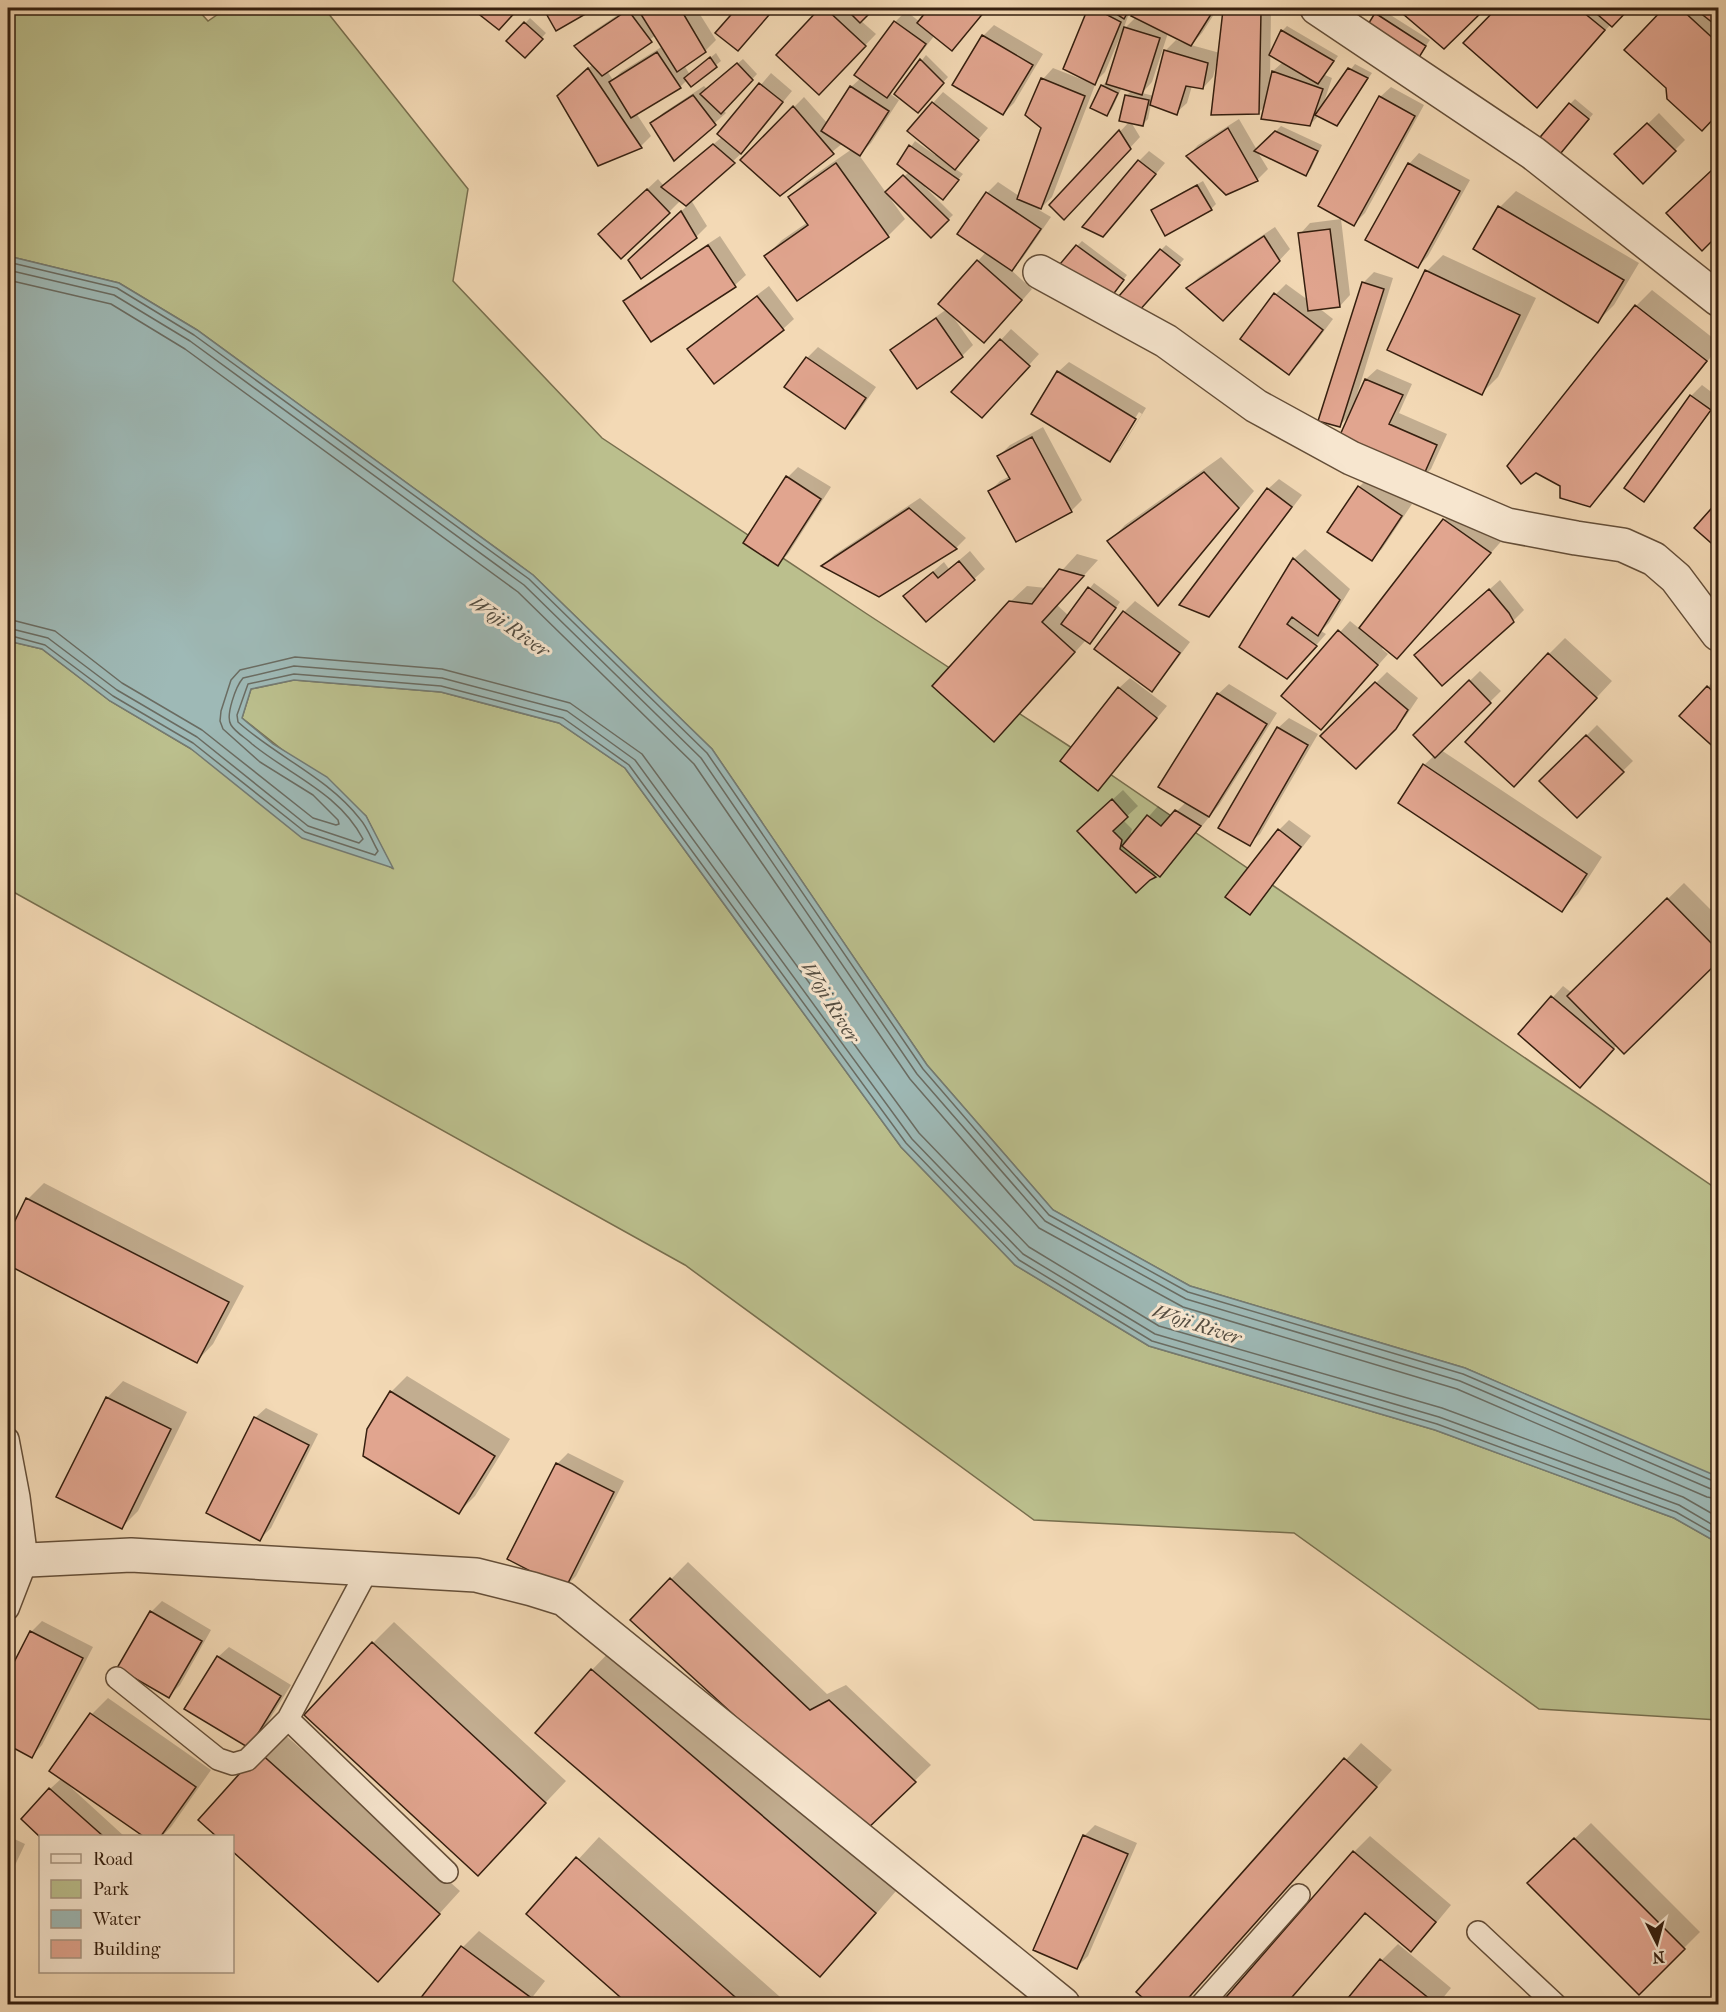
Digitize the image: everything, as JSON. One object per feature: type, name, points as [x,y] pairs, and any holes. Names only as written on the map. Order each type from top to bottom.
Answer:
[{"type":"street","points":[[1317,8],[1533,153],[1719,299]]},
{"type":"street","points":[[1040,272],[1166,341],[1256,406],[1351,458],[1507,525],[1623,545],[1654,560],[1676,578],[1719,634]]},
{"type":"street","points":[[17,1561],[131,1556],[476,1575],[564,1599],[1063,2004]]},
{"type":"lane","points":[[8,1439],[19,1497],[17,1561],[8,1609]]},
{"type":"lane","points":[[117,1678],[218,1759],[233,1764],[248,1760],[288,1719],[368,1569]]},
{"type":"lane","points":[[288,1719],[447,1872]]},
{"type":"lane","points":[[1202,2004],[1299,1895]]},
{"type":"lane","points":[[1478,1932],[1555,2004]]},
{"type":"green space","points":[[8,8],[196,8],[208,21],[227,8],[324,8],[468,189],[453,281],[602,438],[1069,746],[1718,1190],[1718,1478],[1465,1368],[1190,1286],[1053,1210],[927,1065],[712,749],[533,575],[197,330],[119,283],[8,256]]},
{"type":"green space","points":[[8,641],[42,649],[110,701],[392,868],[366,816],[242,718],[251,689],[294,680],[441,692],[559,723],[625,768],[901,1147],[1015,1265],[1149,1346],[1435,1430],[1674,1518],[1718,1543],[1718,1720],[1539,1709],[1294,1533],[1034,1520],[685,1265],[8,889]]},
{"type":"water","name":"Woji River","points":[[8,256],[119,283],[197,330],[533,575],[712,749],[927,1065],[1053,1210],[1190,1286],[1465,1368],[1714,1475],[1718,1478],[1718,1543],[1674,1518],[1435,1430],[1149,1346],[1015,1265],[901,1147],[625,768],[559,723],[441,692],[294,680],[251,689],[242,718],[273,744],[327,777],[366,816],[393,868],[302,838],[190,748],[110,701],[42,649],[8,641]]},
{"type":"building","points":[[471,8],[519,8],[499,30]]},
{"type":"building","points":[[543,8],[596,8],[556,31]]},
{"type":"building","points":[[637,8],[680,8],[706,52],[677,72]]},
{"type":"building","points":[[737,8],[775,8],[738,51],[715,33]]},
{"type":"building","points":[[820,8],[825,8],[866,46],[819,95],[776,55]]},
{"type":"building","points":[[845,8],[875,8],[860,23]]},
{"type":"building","points":[[929,8],[980,8],[985,11],[952,51],[917,23]]},
{"type":"building","points":[[1088,8],[1094,8],[1121,22],[1095,85],[1063,69]]},
{"type":"building","points":[[1107,8],[1130,8],[1124,19]]},
{"type":"building","points":[[1137,8],[1215,8],[1191,46],[1131,16]]},
{"type":"building","points":[[1396,8],[1486,8],[1444,49]]},
{"type":"building","points":[[1497,8],[1578,8],[1605,30],[1537,108],[1463,43]]},
{"type":"building","points":[[1590,8],[1630,8],[1612,27]]},
{"type":"building","points":[[1664,8],[1680,8],[1718,43],[1718,114],[1702,131],[1667,99],[1666,88],[1624,50]]},
{"type":"building","points":[[1694,8],[1718,8],[1718,27]]},
{"type":"building","points":[[628,10],[652,42],[602,76],[574,46]]},
{"type":"building","points":[[1223,10],[1261,12],[1259,114],[1211,115]]},
{"type":"building","points":[[1375,13],[1426,46],[1418,59],[1367,26]]},
{"type":"building","points":[[894,21],[926,44],[887,98],[854,75]]},
{"type":"building","points":[[524,22],[543,39],[525,58],[506,41]]},
{"type":"building","points":[[1124,27],[1160,38],[1142,95],[1106,84]]},
{"type":"building","points":[[1281,30],[1334,61],[1318,84],[1269,55]]},
{"type":"building","points":[[982,35],[1033,65],[1003,115],[952,85]]},
{"type":"building","points":[[1164,50],[1208,63],[1203,89],[1186,86],[1177,115],[1150,105]]},
{"type":"building","points":[[657,52],[681,88],[631,118],[609,82]]},
{"type":"building","points":[[710,57],[717,67],[691,87],[684,78]]},
{"type":"building","points":[[920,59],[944,83],[918,113],[894,94]]},
{"type":"building","points":[[737,63],[753,80],[721,114],[700,94]]},
{"type":"building","points":[[588,68],[642,148],[598,166],[557,96]]},
{"type":"building","points":[[1348,68],[1368,78],[1337,126],[1315,115]]},
{"type":"building","points":[[1272,71],[1323,89],[1310,126],[1261,119]]},
{"type":"building","points":[[1041,78],[1085,96],[1041,209],[1017,199],[1041,128],[1025,115]]},
{"type":"building","points":[[759,83],[783,102],[741,154],[717,134]]},
{"type":"building","points":[[1101,85],[1118,93],[1107,116],[1090,108]]},
{"type":"building","points":[[850,86],[889,111],[860,156],[821,131]]},
{"type":"building","points":[[693,95],[716,125],[674,161],[650,123]]},
{"type":"building","points":[[1125,95],[1149,100],[1143,126],[1119,121]]},
{"type":"building","points":[[1379,96],[1415,116],[1354,226],[1318,206]]},
{"type":"building","points":[[932,102],[979,140],[955,170],[907,131]]},
{"type":"building","points":[[1569,103],[1589,119],[1556,159],[1536,142]]},
{"type":"building","points":[[793,106],[834,154],[780,196],[740,160]]},
{"type":"building","points":[[1647,123],[1676,151],[1643,184],[1614,154]]},
{"type":"building","points":[[1228,128],[1258,181],[1226,195],[1186,156]]},
{"type":"building","points":[[1119,130],[1131,149],[1064,220],[1049,205]]},
{"type":"building","points":[[1275,131],[1318,151],[1306,176],[1254,151]]},
{"type":"building","points":[[713,144],[735,163],[686,206],[661,187]]},
{"type":"building","points":[[909,145],[959,180],[943,200],[897,164]]},
{"type":"building","points":[[1138,160],[1156,174],[1103,237],[1082,227]]},
{"type":"building","points":[[836,163],[889,237],[797,301],[764,256],[808,225],[788,197]]},
{"type":"building","points":[[1408,163],[1460,191],[1418,268],[1365,240]]},
{"type":"building","points":[[1713,169],[1718,175],[1718,235],[1702,251],[1666,213]]},
{"type":"building","points":[[903,175],[949,220],[931,238],[885,192]]},
{"type":"building","points":[[1197,185],[1212,210],[1165,236],[1151,210]]},
{"type":"building","points":[[647,189],[670,213],[621,259],[598,234]]},
{"type":"building","points":[[986,192],[1041,229],[1012,271],[957,234]]},
{"type":"building","points":[[1498,206],[1624,280],[1598,323],[1473,249]]},
{"type":"building","points":[[681,211],[697,238],[641,279],[628,260]]},
{"type":"building","points":[[1330,229],[1340,307],[1308,311],[1298,233]]},
{"type":"building","points":[[1264,236],[1280,261],[1223,321],[1186,288]]},
{"type":"building","points":[[708,245],[736,287],[651,342],[623,301]]},
{"type":"building","points":[[1076,245],[1124,280],[1109,300],[1060,264]]},
{"type":"building","points":[[1160,249],[1180,265],[1138,312],[1119,296]]},
{"type":"building","points":[[977,260],[1022,300],[984,343],[938,304]]},
{"type":"building","points":[[1425,270],[1520,315],[1482,395],[1387,350]]},
{"type":"building","points":[[1362,282],[1384,289],[1340,427],[1318,421]]},
{"type":"building","points":[[1274,293],[1323,330],[1289,375],[1240,339]]},
{"type":"building","points":[[757,296],[784,330],[714,384],[687,349]]},
{"type":"building","points":[[1635,305],[1707,361],[1590,507],[1560,498],[1560,486],[1536,473],[1521,484],[1507,466]]},
{"type":"building","points":[[936,318],[963,357],[917,389],[890,350]]},
{"type":"building","points":[[1000,339],[1030,366],[982,418],[951,392]]},
{"type":"building","points":[[806,357],[866,398],[845,429],[784,387]]},
{"type":"building","points":[[1057,371],[1136,419],[1110,462],[1031,414]]},
{"type":"building","points":[[1365,379],[1403,395],[1389,424],[1437,445],[1421,481],[1336,444]]},
{"type":"building","points":[[1690,395],[1711,410],[1644,502],[1624,488]]},
{"type":"building","points":[[1032,437],[1072,512],[1016,542],[988,491],[1010,479],[997,456]]},
{"type":"building","points":[[1204,472],[1239,508],[1158,606],[1107,541]]},
{"type":"building","points":[[786,476],[821,499],[778,566],[743,543]]},
{"type":"building","points":[[1358,486],[1402,516],[1372,561],[1327,532]]},
{"type":"building","points":[[1267,488],[1292,507],[1209,617],[1179,605]]},
{"type":"building","points":[[1718,501],[1718,549],[1694,528]]},
{"type":"building","points":[[909,508],[957,549],[879,597],[821,566]]},
{"type":"building","points":[[1443,519],[1491,553],[1397,659],[1359,628]]},
{"type":"building","points":[[1293,558],[1340,600],[1318,636],[1292,617],[1287,624],[1317,646],[1287,679],[1239,647]]},
{"type":"building","points":[[959,561],[975,580],[926,622],[903,596],[933,572],[938,578]]},
{"type":"building","points":[[1059,569],[1084,576],[1042,622],[1075,652],[994,742],[932,686],[1009,601],[1032,604]]},
{"type":"building","points":[[1088,587],[1116,608],[1090,644],[1061,624]]},
{"type":"building","points":[[1489,589],[1514,622],[1442,686],[1414,655]]},
{"type":"building","points":[[1123,611],[1180,653],[1152,692],[1094,649]]},
{"type":"building","points":[[1338,630],[1378,665],[1321,730],[1281,696]]},
{"type":"building","points":[[1548,653],[1597,698],[1514,787],[1465,742]]},
{"type":"building","points":[[1469,680],[1491,703],[1435,758],[1413,735]]},
{"type":"building","points":[[1375,682],[1408,710],[1396,729],[1356,769],[1320,736]]},
{"type":"building","points":[[1707,686],[1718,696],[1718,751],[1679,716]]},
{"type":"building","points":[[1118,687],[1157,718],[1098,791],[1060,761]]},
{"type":"building","points":[[1217,693],[1267,724],[1209,817],[1158,787]]},
{"type":"building","points":[[1277,727],[1308,745],[1250,846],[1218,828]]},
{"type":"building","points":[[1586,735],[1624,772],[1577,818],[1539,781]]},
{"type":"building","points":[[1423,764],[1587,874],[1562,912],[1398,803]]},
{"type":"building","points":[[1112,799],[1128,817],[1113,831],[1122,840],[1120,849],[1156,877],[1136,893],[1077,831]]},
{"type":"building","points":[[1175,810],[1201,826],[1160,877],[1122,846],[1147,815],[1161,826]]},
{"type":"building","points":[[1278,829],[1301,847],[1250,915],[1225,897]]},
{"type":"building","points":[[1667,898],[1718,950],[1718,962],[1624,1054],[1567,996]]},
{"type":"building","points":[[1551,996],[1614,1049],[1580,1088],[1518,1034]]},
{"type":"building","points":[[26,1198],[229,1302],[197,1363],[8,1265],[8,1235]]},
{"type":"building","points":[[390,1391],[495,1456],[459,1514],[363,1456],[367,1429]]},
{"type":"building","points":[[106,1397],[171,1429],[122,1529],[56,1497]]},
{"type":"building","points":[[254,1417],[309,1445],[260,1541],[206,1513]]},
{"type":"building","points":[[556,1463],[614,1492],[565,1589],[507,1559]]},
{"type":"building","points":[[670,1578],[810,1710],[829,1700],[916,1782],[863,1833],[630,1620]]},
{"type":"building","points":[[150,1611],[202,1641],[169,1698],[117,1668]]},
{"type":"building","points":[[30,1631],[83,1658],[32,1758],[8,1745],[8,1674]]},
{"type":"building","points":[[372,1642],[546,1803],[478,1876],[304,1715]]},
{"type":"building","points":[[217,1656],[281,1696],[249,1748],[184,1709]]},
{"type":"building","points":[[591,1669],[876,1913],[820,1977],[535,1733]]},
{"type":"building","points":[[90,1713],[196,1787],[162,1835],[142,1835],[49,1771]]},
{"type":"building","points":[[259,1752],[440,1914],[378,1982],[234,1853],[234,1835],[215,1835],[198,1820]]},
{"type":"building","points":[[1344,1758],[1377,1787],[1183,2004],[1150,2004],[1136,1992]]},
{"type":"building","points":[[49,1788],[102,1835],[39,1836],[21,1819]]},
{"type":"building","points":[[1083,1835],[1128,1854],[1077,1969],[1033,1950]]},
{"type":"building","points":[[1574,1838],[1685,1949],[1639,1995],[1527,1883]]},
{"type":"building","points":[[1353,1851],[1436,1922],[1411,1952],[1365,1913],[1286,2004],[1220,2004]]},
{"type":"building","points":[[576,1857],[743,2004],[628,2004],[526,1914]]},
{"type":"building","points":[[461,1946],[530,1997],[525,2004],[416,2004]]},
{"type":"building","points":[[1380,1959],[1436,2004],[1343,2004]]}]
